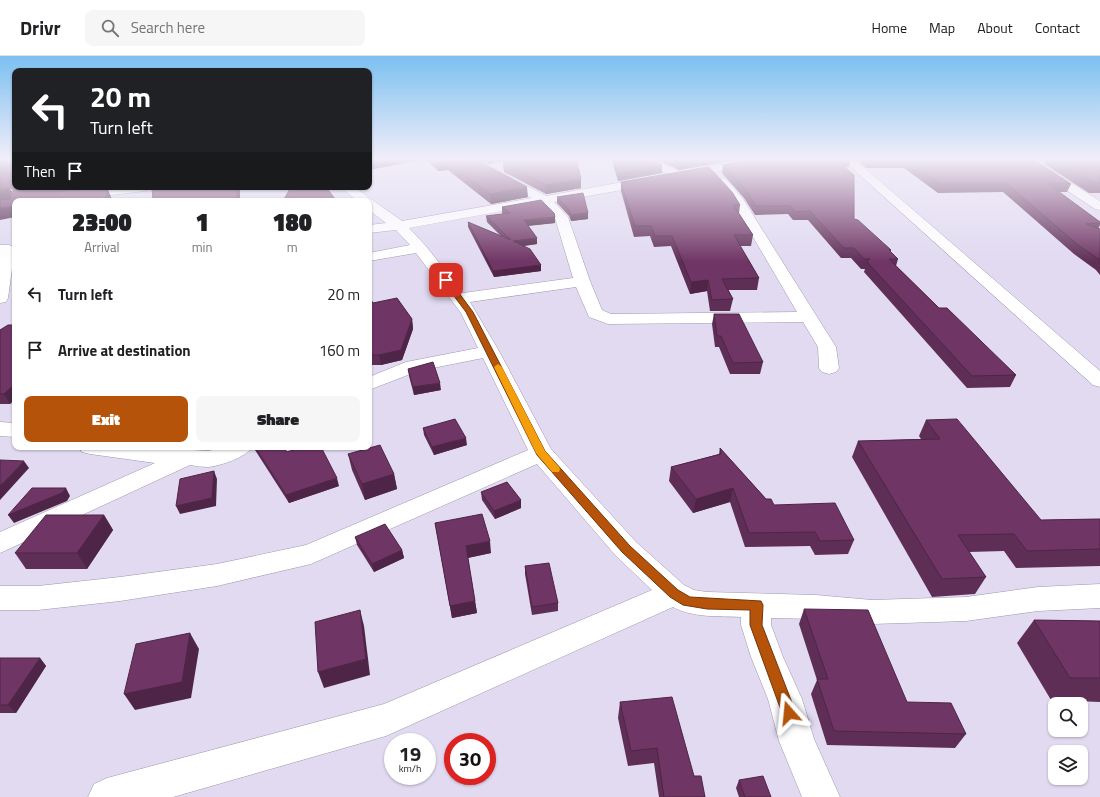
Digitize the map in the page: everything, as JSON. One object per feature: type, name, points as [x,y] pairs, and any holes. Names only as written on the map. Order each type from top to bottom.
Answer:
[{"type":"street","points":[[49,198],[79,193]]},
{"type":"street","points":[[531,193],[545,200],[561,217],[582,281],[595,313],[608,319],[808,317]]},
{"type":"street","points":[[372,229],[399,226],[586,193]]},
{"type":"street","points":[[731,193],[737,199],[827,347],[829,368]]},
{"type":"street","points":[[885,193],[1100,381]]},
{"type":"street","points":[[1078,193],[1100,206]]},
{"type":"street","points":[[372,206],[399,226],[420,248],[469,312],[541,453],[626,549],[674,593],[688,601],[707,604],[816,607],[872,612],[966,609],[1045,598],[1100,596]]},
{"type":"street","points":[[372,257],[420,248]]},
{"type":"street","points":[[0,249],[9,249],[4,294]]},
{"type":"street","points":[[460,299],[582,281]]},
{"type":"street","points":[[372,383],[413,366],[490,351]]},
{"type":"street","points":[[0,429],[12,430]]},
{"type":"street","points":[[105,450],[186,458],[209,458],[223,455],[235,450]]},
{"type":"street","points":[[0,598],[38,598],[120,589],[217,575],[311,554],[541,453]]},
{"type":"street","points":[[0,543],[186,458]]},
{"type":"street","points":[[108,797],[386,720],[674,593]]},
{"type":"street","points":[[757,605],[756,625],[785,699],[797,741],[821,797]]},
{"type":"building","points":[[11,193],[107,193],[106,198],[12,198],[12,206],[0,208],[0,200],[10,199]]},
{"type":"building","points":[[152,193],[237,193],[237,198],[153,198]]},
{"type":"building","points":[[288,193],[330,193],[334,198],[285,198]]},
{"type":"building","points":[[583,193],[588,213],[571,215],[569,210],[557,197]]},
{"type":"building","points":[[624,193],[732,193],[740,205],[733,205],[753,235],[734,235],[759,278],[722,279],[733,299],[712,300],[708,280],[691,282],[672,236],[655,236],[651,226],[635,226]]},
{"type":"building","points":[[748,193],[854,193],[854,219],[858,220],[891,250],[889,250],[898,259],[889,259],[939,308],[947,308],[1016,375],[972,376],[867,262],[870,259],[864,259],[854,248],[844,248],[810,211],[795,212],[790,206],[756,206]]},
{"type":"building","points":[[1017,193],[1060,193],[1100,222],[1086,224],[1100,229],[1100,260],[1078,245]]},
{"type":"building","points":[[541,200],[554,213],[555,217],[524,220],[537,238],[513,241],[530,249],[541,265],[493,271],[468,222],[511,240],[486,216],[510,213],[502,207]]},
{"type":"building","points":[[397,298],[412,319],[401,350],[372,355],[372,302],[373,303]]},
{"type":"building","points":[[714,314],[739,314],[763,362],[733,363],[721,336],[717,336]]},
{"type":"building","points":[[8,325],[12,325],[12,387],[4,394],[0,394],[0,330]]},
{"type":"building","points":[[433,362],[440,383],[413,387],[408,369]]},
{"type":"building","points":[[455,419],[466,438],[432,447],[423,428]]},
{"type":"building","points":[[957,419],[1041,520],[1100,519],[1100,549],[1027,551],[1014,534],[958,535],[986,577],[942,579],[858,441],[940,439],[926,420]]},
{"type":"building","points":[[380,445],[394,474],[362,484],[348,454],[362,450],[372,450],[372,447]]},
{"type":"building","points":[[720,448],[766,499],[771,499],[774,505],[835,503],[854,540],[820,541],[815,532],[749,533],[733,488],[696,499],[671,467],[721,454]]},
{"type":"building","points":[[257,450],[285,450],[287,452],[293,450],[323,450],[337,478],[286,495]]},
{"type":"building","points":[[0,460],[24,461],[0,486]]},
{"type":"building","points":[[214,471],[212,498],[176,506],[180,479]]},
{"type":"building","points":[[507,482],[521,500],[494,511],[481,492]]},
{"type":"building","points":[[32,488],[66,488],[62,493],[8,515]]},
{"type":"building","points":[[482,514],[490,541],[466,546],[475,601],[450,606],[435,523]]},
{"type":"building","points":[[46,515],[104,515],[77,553],[15,553]]},
{"type":"building","points":[[385,524],[402,550],[372,564],[355,537]]},
{"type":"building","points":[[549,563],[558,603],[532,607],[525,566]]},
{"type":"building","points":[[804,609],[868,610],[907,702],[951,703],[966,734],[834,731],[817,679],[828,679]]},
{"type":"building","points":[[360,610],[366,659],[318,672],[315,622]]},
{"type":"building","points":[[1034,620],[1100,621],[1100,678],[1070,678]]},
{"type":"building","points":[[190,633],[182,682],[124,694],[136,644]]},
{"type":"building","points":[[0,658],[40,658],[8,705],[0,705]]},
{"type":"building","points":[[672,697],[694,776],[701,776],[705,797],[664,797],[657,748],[631,751],[620,702]]},
{"type":"building","points":[[763,776],[771,797],[745,797],[739,780]]},
{"type":"slow traffic","points":[[498,367],[541,453],[555,469]]},
{"type":"route","points":[[446,280],[469,312],[541,453],[626,549],[674,593],[688,601],[707,604],[757,605],[756,625],[789,713]]}]
